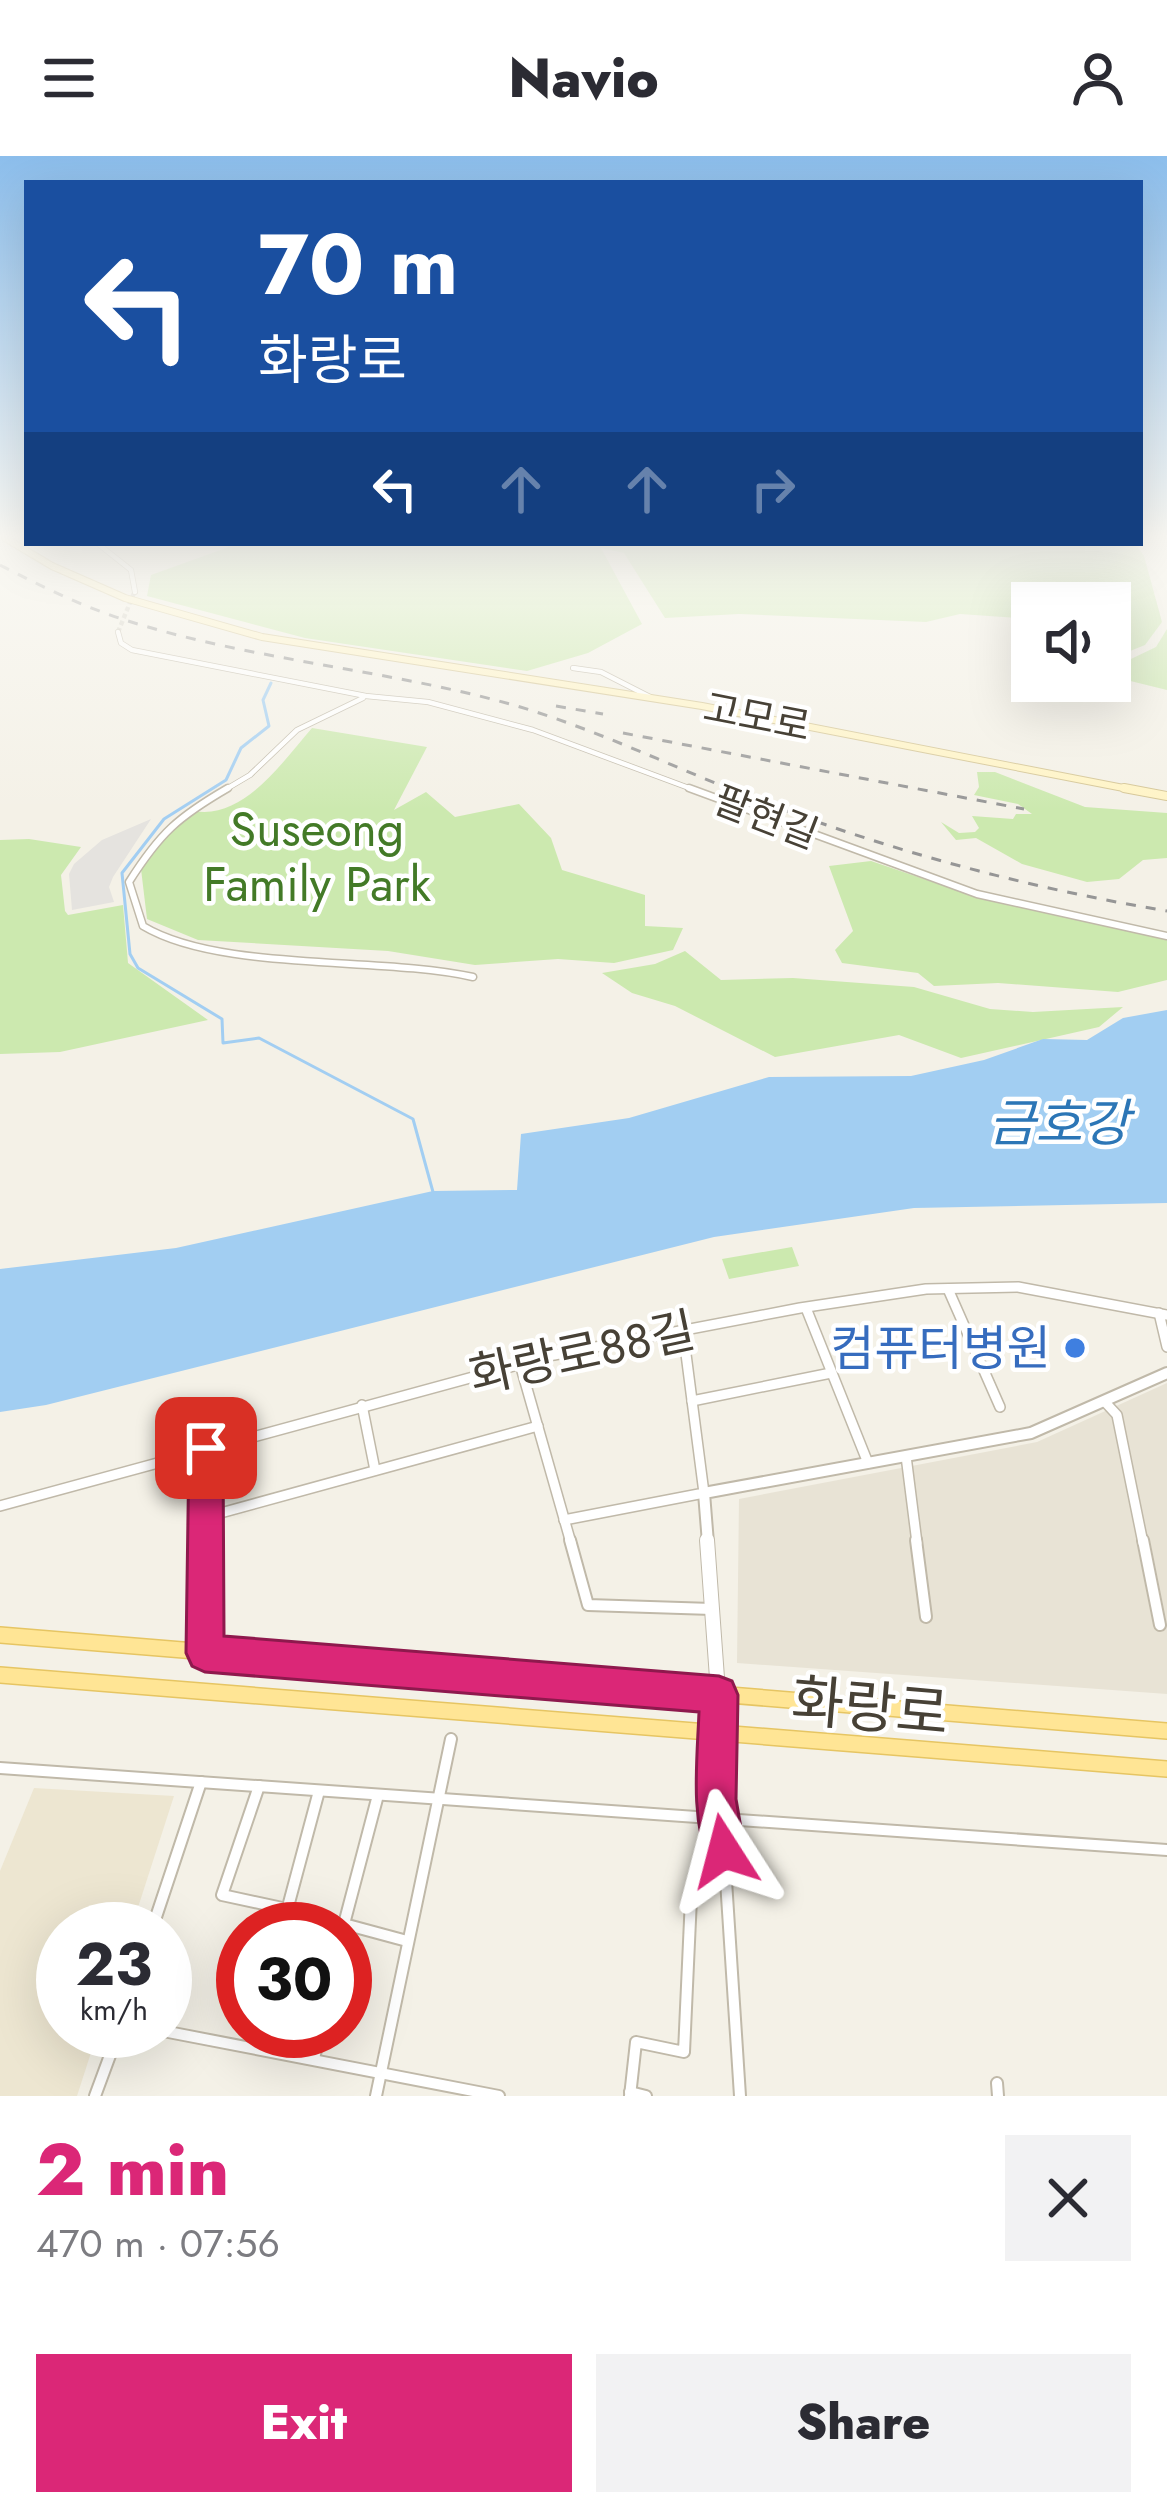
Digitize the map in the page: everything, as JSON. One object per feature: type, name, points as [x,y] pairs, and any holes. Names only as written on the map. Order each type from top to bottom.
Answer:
[{"type":"main road","name":"고모로","points":[[232,629],[652,698],[1167,796]]},
{"type":"main road","name":"화랑로","points":[[0,1635],[1167,1731]]},
{"type":"main road","name":"화랑로","points":[[0,1675],[1167,1769]]},
{"type":"street","name":"팔현길","points":[[118,632],[121,643],[132,650],[366,696],[428,702],[533,730],[977,894],[1167,936]]},
{"type":"street","points":[[573,668],[601,672],[652,698]]},
{"type":"street","points":[[366,696],[297,730],[250,775],[168,825],[129,882],[141,924],[152,934],[195,947],[389,962],[473,977]]},
{"type":"street","name":"화랑로88길","points":[[0,1506],[520,1364],[806,1308],[948,1289],[1018,1287],[1163,1314]]},
{"type":"street","points":[[948,1289],[1000,1407]]},
{"type":"street","points":[[806,1308],[868,1463]]},
{"type":"street","points":[[1163,1314],[1167,1347]]},
{"type":"street","points":[[683,1330],[704,1493],[721,1733]]},
{"type":"street","points":[[520,1364],[588,1605],[712,1610]]},
{"type":"street","points":[[692,1401],[832,1373]]},
{"type":"street","points":[[564,1520],[1031,1433],[1167,1373]]},
{"type":"street","points":[[1106,1402],[1117,1415],[1160,1625]]},
{"type":"street","points":[[362,1405],[375,1470]]},
{"type":"street","points":[[206,1517],[538,1426]]},
{"type":"street","points":[[205,1653],[206,1448]]},
{"type":"street","points":[[906,1455],[926,1617]]},
{"type":"street","name":"화랑로","points":[[721,1733],[715,1758],[716,1799],[722,1819],[740,2096]]},
{"type":"street","points":[[376,2096],[451,1738]]},
{"type":"street","points":[[1,1771],[1167,1850]]},
{"type":"street","points":[[161,1902],[201,1781]]},
{"type":"street","points":[[254,1902],[222,1895],[259,1786]]},
{"type":"street","points":[[289,1902],[319,1791]]},
{"type":"street","points":[[350,1902],[378,1796]]},
{"type":"street","points":[[646,2096],[630,2094],[636,2042],[684,2052],[691,1898]]},
{"type":"street","points":[[372,1933],[407,1941]]},
{"type":"street","points":[[95,2096],[109,2058]]},
{"type":"street","points":[[308,2058],[499,2096]]},
{"type":"shaded area","points":[[151,819],[113,877],[109,887],[114,902],[72,910],[69,874],[74,864],[102,840]]},
{"type":"shaded area","points":[[1167,1383],[1167,1694],[737,1663],[739,1499],[1037,1442]]},
{"type":"shaded area","points":[[34,1788],[174,1796],[140,1902],[36,1902],[36,2058],[89,2058],[77,2096],[0,2096],[0,1871]]},
{"type":"green space","points":[[269,629],[634,629],[588,653],[527,671]]},
{"type":"green space","points":[[1131,629],[1157,629],[1145,645],[1131,651]]},
{"type":"green space","points":[[1167,629],[1167,690],[1131,681],[1131,659],[1156,647]]},
{"type":"green space","name":"Suseong Family Park","points":[[312,728],[427,747],[394,810],[426,792],[455,817],[519,804],[551,838],[562,870],[645,895],[645,926],[683,928],[673,950],[614,963],[558,959],[475,965],[388,951],[198,940],[147,919],[141,869],[167,831],[194,811],[212,811],[246,797]]},
{"type":"green space","points":[[977,772],[995,772],[1085,807],[1167,813],[1167,858],[1143,860],[1119,879],[1087,882],[1022,864],[976,838],[956,840],[941,822],[959,833],[975,832],[979,828],[972,816],[1013,819],[1016,814],[1032,814],[1018,804],[974,795],[979,787]]},
{"type":"green space","points":[[0,840],[81,847],[61,875],[65,911],[68,915],[123,905],[128,963],[208,1020],[60,1052],[0,1054]]},
{"type":"green space","points":[[871,861],[974,896],[1167,939],[1167,980],[1118,992],[998,983],[934,986],[918,973],[842,963],[835,950],[853,931],[829,866]]},
{"type":"green space","points":[[685,951],[721,980],[793,978],[914,987],[990,1009],[1033,1012],[1123,1007],[1099,1027],[961,1058],[899,1035],[775,1057],[675,1006],[632,993],[602,973],[655,964]]},
{"type":"green space","points":[[792,1247],[799,1266],[729,1279],[722,1259]]},
{"type":"water","name":"금호강","points":[[1167,1010],[1167,1203],[914,1208],[714,1237],[46,1405],[0,1412],[0,1269],[176,1248],[433,1191],[517,1190],[521,1134],[629,1118],[769,1077],[911,1076],[984,1060],[1043,1039],[1087,1040],[1123,1018]]},
{"type":"waterway","points":[[271,683],[263,700],[269,726],[241,748],[226,780],[164,819],[122,873],[130,954],[138,968],[222,1019],[223,1043],[259,1038],[413,1119],[433,1192]]},
{"type":"railway","points":[[154,629],[517,706],[862,837],[1013,880],[1167,911]]},
{"type":"railway","points":[[556,706],[603,714]]},
{"type":"railway","points":[[623,733],[1024,809]]},
{"type":"place","name":"컴퓨터병원","points":[[1075,1348]]},
{"type":"route","points":[[206,1448],[205,1653],[719,1695],[716,1799],[724,1851]]}]
